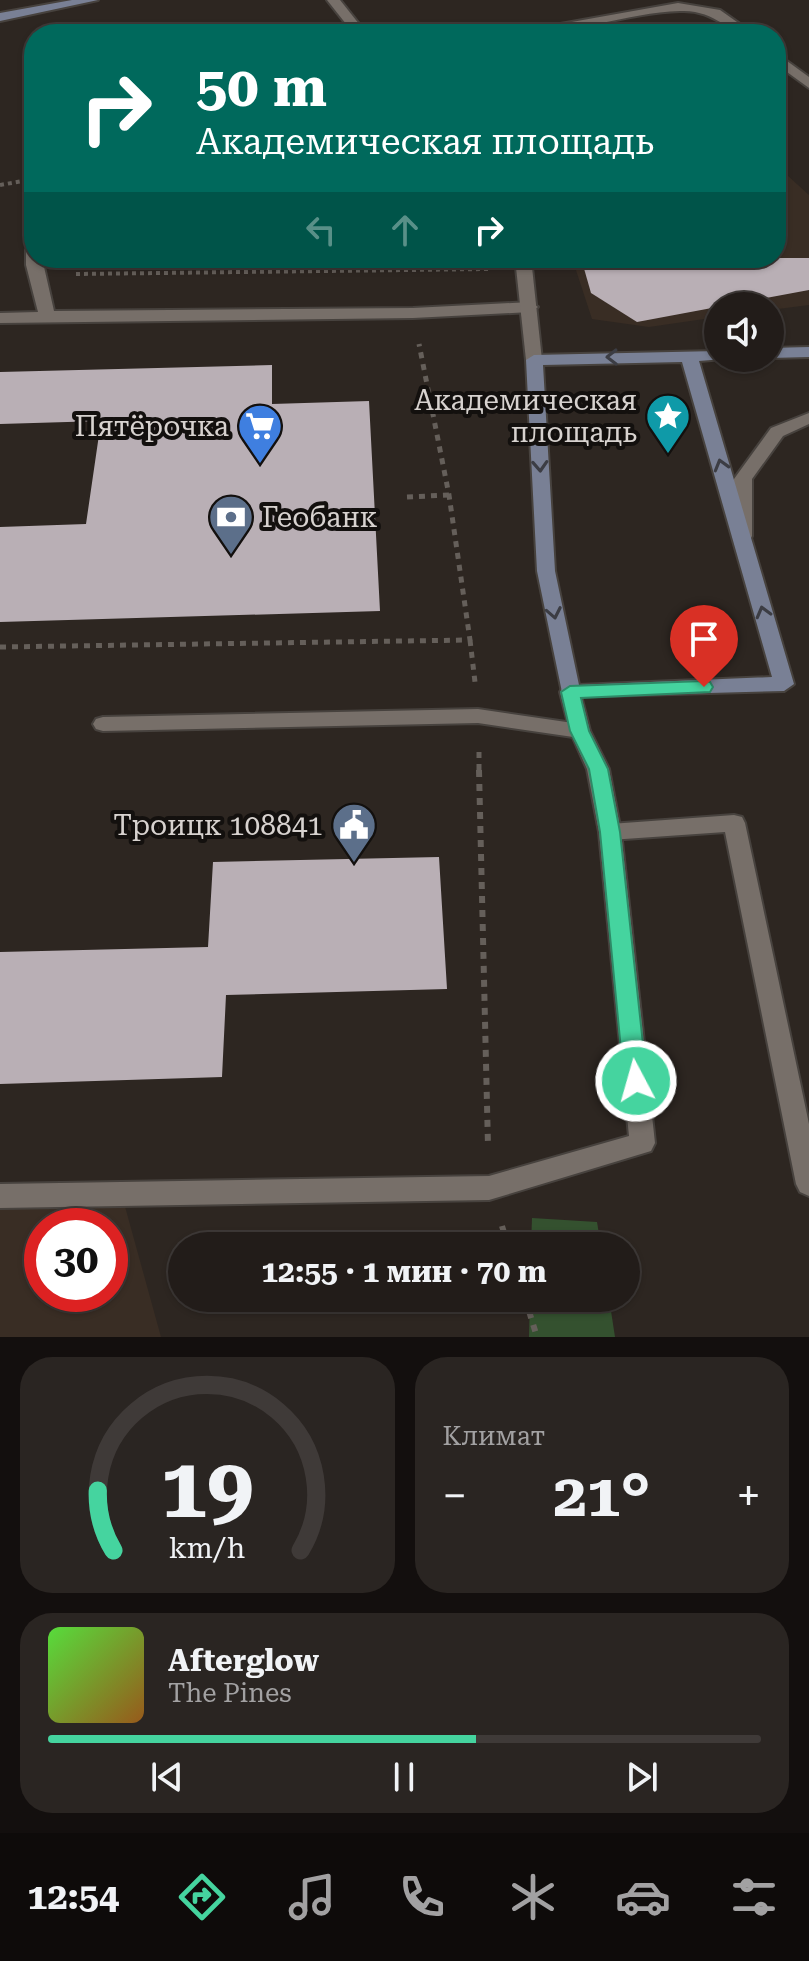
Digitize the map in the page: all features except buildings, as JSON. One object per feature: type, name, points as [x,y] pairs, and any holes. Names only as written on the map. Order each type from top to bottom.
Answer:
[{"type":"street","points":[[0,17],[92,0]]},
{"type":"street","points":[[333,0],[353,24]]},
{"type":"street","points":[[583,24],[678,7],[700,7],[721,12],[736,24]]},
{"type":"street","points":[[786,65],[809,84]]},
{"type":"street","points":[[36,268],[47,316]]},
{"type":"street","points":[[0,1196],[489,1188],[642,1143],[610,832],[598,769],[580,731],[570,692],[546,571],[534,360],[525,268]]},
{"type":"street","points":[[0,318],[413,313],[530,307]]},
{"type":"street","points":[[784,353],[809,352]]},
{"type":"street","points":[[534,360],[704,356]]},
{"type":"street","points":[[570,692],[784,684],[689,357]]},
{"type":"street","points":[[743,540],[743,479],[777,432],[809,418]]},
{"type":"street","points":[[103,724],[478,716],[580,731]]},
{"type":"street","points":[[610,832],[734,823],[809,1184]]},
{"type":"path","points":[[0,185],[24,181]]},
{"type":"path","points":[[63,268],[82,275],[340,268]]},
{"type":"path","points":[[413,313],[449,495],[478,716],[489,1188],[503,1232]]},
{"type":"path","points":[[407,497],[449,495]]},
{"type":"path","points":[[0,647],[470,640]]},
{"type":"path","points":[[529,1312],[537,1337]]},
{"type":"shaded area","points":[[786,174],[809,195],[809,305],[784,308],[784,292],[704,292],[704,319],[649,327],[592,319],[575,268],[786,268]]},
{"type":"shaded area","points":[[121,1192],[125,1208],[24,1208],[24,1312],[128,1312],[128,1217],[161,1337],[0,1337],[0,1198]]},
{"type":"green space","points":[[532,1218],[597,1222],[599,1232],[532,1232]]},
{"type":"green space","points":[[530,1312],[611,1312],[615,1337],[529,1337]]},
{"type":"place","name":"Академическая площадь","points":[[668,455]]},
{"type":"place","name":"Пятёрочка","points":[[260,465]]},
{"type":"place","name":"Геобанк","points":[[231,556]]},
{"type":"place","name":"Троицк 108841","points":[[354,864]]},
{"type":"route","points":[[636,1081],[610,832],[598,769],[580,731],[570,692],[704,687]]}]
